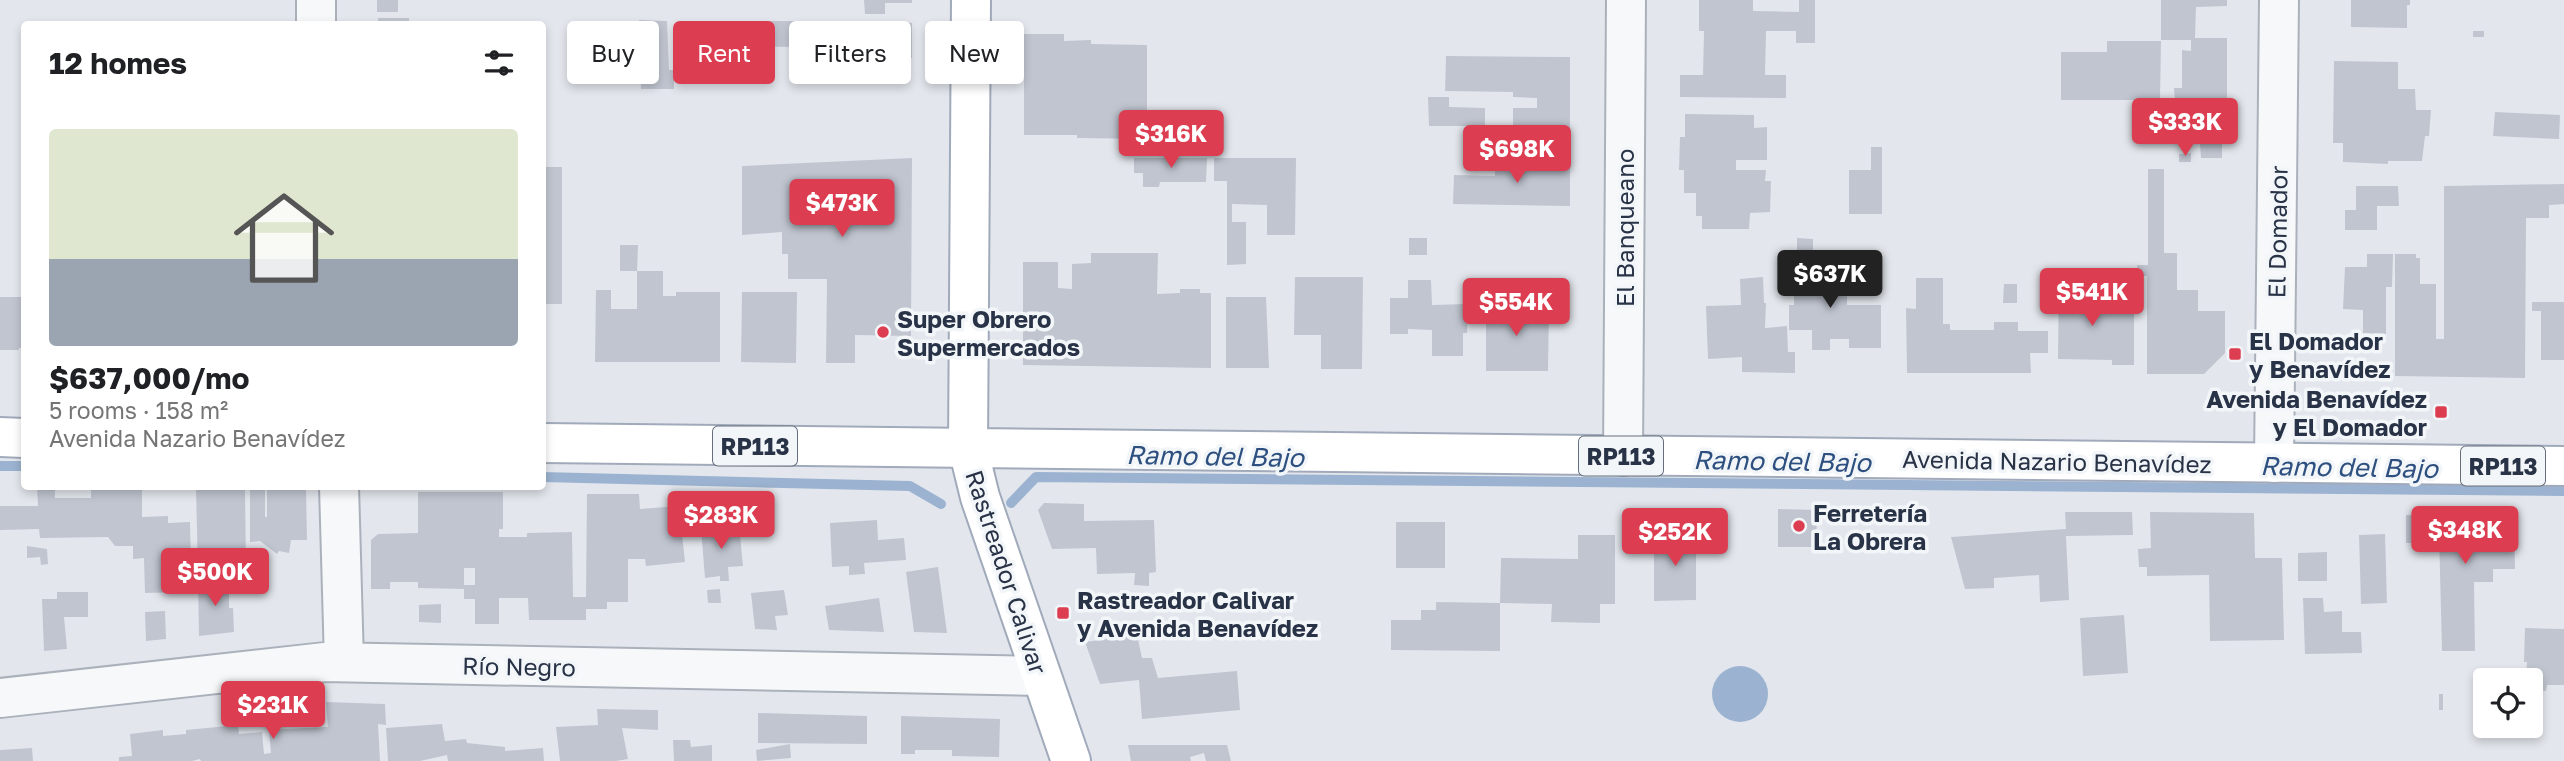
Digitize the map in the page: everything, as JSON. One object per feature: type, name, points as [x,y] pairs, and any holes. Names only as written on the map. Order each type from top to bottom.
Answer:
[{"type":"main road","name":"Rastreador Calivar","points":[[971,0],[968,448],[980,497],[1070,761]]},
{"type":"main road","points":[[0,438],[21,438]]},
{"type":"main road","name":"Avenida Nazario Benavídez","points":[[546,443],[2564,466]]},
{"type":"street","points":[[316,0],[316,21]]},
{"type":"street","name":"El Banqueano","points":[[1623,456],[1626,0]]},
{"type":"street","name":"El Domador","points":[[2274,463],[2279,0]]},
{"type":"street","points":[[339,490],[344,662]]},
{"type":"street","name":"Río Negro","points":[[0,698],[311,663],[344,662],[1040,676]]},
{"type":"water","points":[[1740,666],[1751,668],[1760,674],[1766,683],[1766,705],[1760,714],[1751,720],[1740,722],[1729,720],[1720,714],[1714,705],[1712,694],[1714,683],[1720,674],[1729,668]]},
{"type":"building","points":[[377,0],[398,0],[398,12],[377,12]]},
{"type":"building","points":[[864,0],[912,0],[912,3],[885,3],[885,14],[865,14]]},
{"type":"building","points":[[1699,0],[1753,0],[1753,11],[1799,12],[1799,0],[1815,0],[1815,43],[1796,43],[1796,31],[1766,31],[1765,75],[1786,75],[1786,98],[1680,97],[1680,75],[1703,75],[1704,31],[1699,31]]},
{"type":"building","points":[[2161,0],[2227,0],[2227,6],[2196,7],[2195,38],[2227,38],[2227,101],[2200,100],[2200,138],[2222,138],[2222,158],[2201,158],[2200,144],[2180,144],[2180,123],[2165,123],[2166,100],[2175,100],[2174,88],[2182,88],[2182,50],[2191,51],[2191,40],[2161,40]]},
{"type":"building","points":[[2351,0],[2410,0],[2410,5],[2407,5],[2407,28],[2351,27]]},
{"type":"building","points":[[378,18],[409,18],[409,21],[378,21]]},
{"type":"building","points":[[639,20],[667,21],[669,70],[673,70],[674,89],[641,89],[641,84],[659,84],[659,21]]},
{"type":"building","points":[[775,21],[789,21],[789,47],[775,47]]},
{"type":"building","points":[[911,23],[912,23],[911,58]]},
{"type":"building","points":[[2473,31],[2484,31],[2484,37],[2473,37]]},
{"type":"building","points":[[1024,34],[1064,34],[1064,41],[1091,40],[1091,44],[1147,45],[1147,139],[1024,135]]},
{"type":"building","points":[[2107,41],[2161,41],[2160,100],[2061,100],[2061,52],[2107,52]]},
{"type":"building","points":[[1446,56],[1570,57],[1570,141],[1513,141],[1513,108],[1537,108],[1537,98],[1513,97],[1513,92],[1445,91]]},
{"type":"building","points":[[2334,61],[2398,62],[2398,89],[2415,89],[2416,110],[2431,110],[2429,136],[2425,136],[2422,161],[2388,161],[2388,164],[2343,162],[2343,143],[2333,143]]},
{"type":"building","points":[[1428,97],[1449,97],[1449,107],[1485,108],[1485,126],[1429,126]]},
{"type":"building","points":[[2495,112],[2560,115],[2559,139],[2493,136]]},
{"type":"building","points":[[1685,114],[1754,115],[1754,128],[1767,127],[1767,160],[1736,160],[1736,170],[1766,170],[1765,181],[1771,181],[1770,212],[1750,213],[1749,229],[1702,229],[1702,216],[1696,216],[1696,193],[1684,193],[1684,170],[1679,170],[1680,137],[1685,137]]},
{"type":"building","points":[[1871,147],[1882,147],[1882,214],[1849,214],[1849,170],[1871,170]]},
{"type":"building","points":[[2191,153],[2191,162],[2179,162],[2179,154]]},
{"type":"building","points":[[912,158],[911,336],[855,335],[855,363],[826,363],[827,279],[788,279],[788,254],[782,254],[782,232],[742,235],[742,166]]},
{"type":"building","points":[[1134,158],[1207,158],[1206,182],[1160,182],[1159,187],[1143,187],[1143,173],[1134,173]]},
{"type":"building","points":[[1214,158],[1296,158],[1295,235],[1267,235],[1267,205],[1232,204],[1232,222],[1246,222],[1246,264],[1227,265],[1227,181],[1214,181]]},
{"type":"building","points":[[1495,161],[1570,161],[1570,206],[1453,204],[1454,175],[1495,176]]},
{"type":"building","points":[[546,167],[562,167],[562,304],[546,304]]},
{"type":"building","points":[[2148,169],[2164,169],[2164,253],[2177,253],[2177,290],[2198,290],[2198,311],[2225,311],[2225,353],[2204,374],[2147,374],[2147,276],[2137,276],[2137,265],[2148,265]]},
{"type":"building","points":[[2564,184],[2564,204],[2549,205],[2549,218],[2526,218],[2525,378],[2395,376],[2395,254],[2416,254],[2416,258],[2420,258],[2420,284],[2436,284],[2436,339],[2444,339],[2444,186]]},
{"type":"building","points":[[2356,186],[2398,186],[2399,206],[2377,206],[2377,230],[2345,230],[2345,210],[2356,210]]},
{"type":"building","points":[[1409,238],[1427,238],[1427,255],[1409,255]]},
{"type":"building","points":[[1797,238],[1813,239],[1813,281],[1823,281],[1823,295],[1847,295],[1847,305],[1881,305],[1881,348],[1849,348],[1849,339],[1830,339],[1830,350],[1812,350],[1812,330],[1789,330],[1789,305],[1794,305],[1794,293],[1797,293]]},
{"type":"building","points":[[620,245],[638,245],[637,271],[620,271]]},
{"type":"building","points":[[1091,253],[1158,253],[1157,294],[1180,293],[1180,289],[1200,289],[1200,293],[1211,293],[1211,368],[1023,365],[1023,262],[1058,262],[1058,288],[1072,289],[1072,264],[1091,263]]},
{"type":"building","points":[[2367,254],[2393,254],[2392,287],[2386,287],[2386,334],[2363,333],[2363,310],[2343,309],[2345,267],[2367,267]]},
{"type":"building","points":[[637,271],[663,271],[663,296],[676,296],[676,292],[720,292],[720,362],[595,362],[596,290],[611,290],[611,309],[637,309]]},
{"type":"building","points":[[2059,276],[2084,276],[2084,313],[2134,313],[2134,365],[2112,365],[2112,360],[2058,359]]},
{"type":"building","points":[[1295,277],[1363,277],[1362,369],[1321,369],[1321,335],[1294,335]]},
{"type":"building","points":[[1763,277],[1765,328],[1787,326],[1788,352],[1795,352],[1795,373],[1742,372],[1742,357],[1708,359],[1706,306],[1741,305],[1740,279]]},
{"type":"building","points":[[1916,278],[1943,278],[1943,324],[1950,324],[1950,330],[1994,330],[1994,322],[2018,322],[2018,331],[2048,331],[2048,353],[2030,353],[2031,373],[1907,373],[1906,308],[1916,309]]},
{"type":"building","points":[[1408,280],[1431,280],[1432,305],[1468,304],[1467,333],[1463,333],[1463,356],[1432,356],[1432,330],[1408,329],[1408,334],[1390,334],[1390,298],[1408,298]]},
{"type":"building","points":[[2004,284],[2017,284],[2017,303],[2003,303]]},
{"type":"building","points":[[742,292],[797,292],[796,363],[741,362]]},
{"type":"building","points":[[1486,294],[1499,294],[1499,309],[1549,309],[1548,371],[1486,371]]},
{"type":"building","points":[[0,297],[21,297],[21,348],[0,350]]},
{"type":"building","points":[[1226,297],[1266,297],[1269,368],[1226,368]]},
{"type":"building","points":[[2532,302],[2564,302],[2564,360],[2541,360],[2541,311],[2532,311]]},
{"type":"building","points":[[37,490],[55,490],[55,498],[91,498],[91,490],[142,490],[142,517],[168,516],[168,523],[190,522],[191,567],[182,567],[183,592],[145,593],[144,558],[133,559],[133,546],[115,546],[108,537],[40,538],[39,529],[0,530],[0,506],[38,506]]},
{"type":"building","points":[[196,490],[245,490],[246,570],[198,570]]},
{"type":"building","points":[[250,490],[265,490],[267,517],[267,490],[306,490],[307,540],[291,540],[289,553],[279,551],[277,554],[260,541],[250,542]]},
{"type":"building","points":[[418,492],[503,492],[503,529],[499,529],[499,537],[572,532],[573,597],[586,597],[587,494],[639,494],[640,509],[679,506],[685,562],[646,566],[645,559],[628,559],[628,602],[607,602],[607,609],[586,609],[586,620],[529,620],[528,598],[499,598],[499,624],[475,624],[475,599],[464,599],[464,589],[418,588],[418,582],[390,582],[390,589],[371,589],[371,540],[378,534],[418,533]],"holes":[[[464,568],[475,568],[475,585],[464,585]]]},
{"type":"building","points":[[1044,503],[1084,504],[1084,521],[1154,520],[1156,572],[1149,573],[1149,586],[1134,585],[1135,573],[1097,574],[1096,548],[1052,549],[1038,510]]},
{"type":"building","points":[[1778,509],[1817,510],[1816,547],[1778,547]]},
{"type":"building","points":[[2065,512],[2132,512],[2133,535],[2066,536],[2069,600],[2040,602],[2039,575],[1994,578],[1994,588],[1965,589],[1951,537],[2066,529]]},
{"type":"building","points":[[2150,512],[2254,513],[2255,558],[2282,558],[2284,640],[2210,641],[2209,575],[2147,576],[2147,567],[2139,567],[2138,549],[2151,548]]},
{"type":"building","points":[[2406,515],[2514,516],[2515,569],[2493,569],[2493,582],[2474,582],[2475,651],[2442,651],[2439,532],[2429,532],[2429,543],[2406,543]]},
{"type":"building","points":[[877,520],[878,540],[904,538],[906,560],[864,563],[865,574],[849,575],[849,566],[832,567],[830,523]]},
{"type":"building","points":[[1396,522],[1445,522],[1445,568],[1396,568]]},
{"type":"building","points":[[739,525],[743,566],[728,567],[729,581],[720,581],[720,576],[705,578],[701,528]]},
{"type":"building","points":[[2385,534],[2387,603],[2361,604],[2359,535]]},
{"type":"building","points":[[1578,535],[1615,535],[1615,604],[1600,604],[1600,623],[1551,622],[1552,604],[1500,603],[1501,558],[1578,559]]},
{"type":"building","points":[[1654,535],[1696,535],[1696,600],[1654,601]]},
{"type":"building","points":[[27,546],[47,549],[48,564],[41,565],[40,557],[27,558]]},
{"type":"building","points":[[2327,552],[2327,581],[2298,581],[2298,553]]},
{"type":"building","points":[[938,567],[947,633],[914,632],[906,572]]},
{"type":"building","points":[[229,580],[229,608],[233,608],[234,632],[199,636],[198,581]]},
{"type":"building","points":[[720,589],[721,603],[708,603],[707,590]]},
{"type":"building","points":[[784,590],[788,615],[775,616],[777,630],[755,629],[751,593]]},
{"type":"building","points":[[57,592],[88,592],[88,617],[64,617],[67,649],[44,651],[42,599],[57,599]]},
{"type":"building","points":[[879,598],[884,632],[829,630],[825,606]]},
{"type":"building","points":[[2303,598],[2323,598],[2324,612],[2342,611],[2342,632],[2361,632],[2362,653],[2305,654]]},
{"type":"building","points":[[1436,602],[1500,603],[1500,651],[1391,650],[1391,620],[1421,620],[1421,610],[1436,610]]},
{"type":"building","points":[[441,604],[441,623],[419,622],[419,605]]},
{"type":"building","points":[[165,611],[166,639],[146,641],[145,612]]},
{"type":"building","points":[[2124,615],[2128,673],[2083,676],[2080,618]]},
{"type":"building","points":[[2525,628],[2564,629],[2564,685],[2547,685],[2546,691],[2543,691],[2543,668],[2527,668],[2527,662],[2524,662]]},
{"type":"building","points":[[1137,635],[1142,658],[1152,658],[1158,678],[1237,671],[1240,710],[1142,719],[1139,680],[1100,684],[1085,642]]},
{"type":"building","points":[[2439,694],[2443,694],[2443,710],[2439,710]]},
{"type":"building","points":[[326,702],[385,704],[386,725],[378,724],[380,761],[119,761],[119,757],[132,756],[130,734],[163,730],[163,736],[186,734],[186,730],[238,725],[239,734],[262,732],[264,754],[271,753],[269,730],[328,727]]},
{"type":"building","points":[[597,709],[658,710],[658,730],[622,728],[628,759],[560,761],[556,727],[598,725]]},
{"type":"building","points":[[758,713],[867,716],[867,744],[758,743]]},
{"type":"building","points":[[901,716],[1000,719],[999,757],[952,756],[952,750],[915,750],[915,754],[901,754]]},
{"type":"building","points":[[442,724],[445,741],[466,739],[467,743],[505,747],[505,751],[543,748],[544,761],[448,761],[447,755],[420,761],[388,761],[386,728]]},
{"type":"building","points":[[673,740],[690,740],[691,747],[712,745],[712,761],[674,761]]},
{"type":"building","points":[[790,744],[791,758],[757,761],[756,750]]},
{"type":"building","points":[[1128,745],[1227,745],[1231,761],[1206,761],[1204,753],[1190,757],[1191,761],[1131,761]]},
{"type":"building","points":[[32,748],[33,761],[0,761],[0,750]]},
{"type":"waterway","name":"Ramo del Bajo","points":[[0,466],[21,466]]},
{"type":"waterway","name":"Ramo del Bajo","points":[[546,477],[910,486],[941,504]]},
{"type":"waterway","name":"Ramo del Bajo","points":[[1011,503],[1036,477],[2564,491]]},
{"type":"place","name":"Super Obrero Supermercados","points":[[883,332]]},
{"type":"place","name":"El Domador y Benavídez","points":[[2235,354]]},
{"type":"place","name":"Avenida Benavídez y El Domador","points":[[2441,412]]},
{"type":"place","name":"Ferretería La Obrera","points":[[1799,526]]},
{"type":"place","name":"Rastreador Calivar y Avenida Benavídez","points":[[1063,613]]}]
